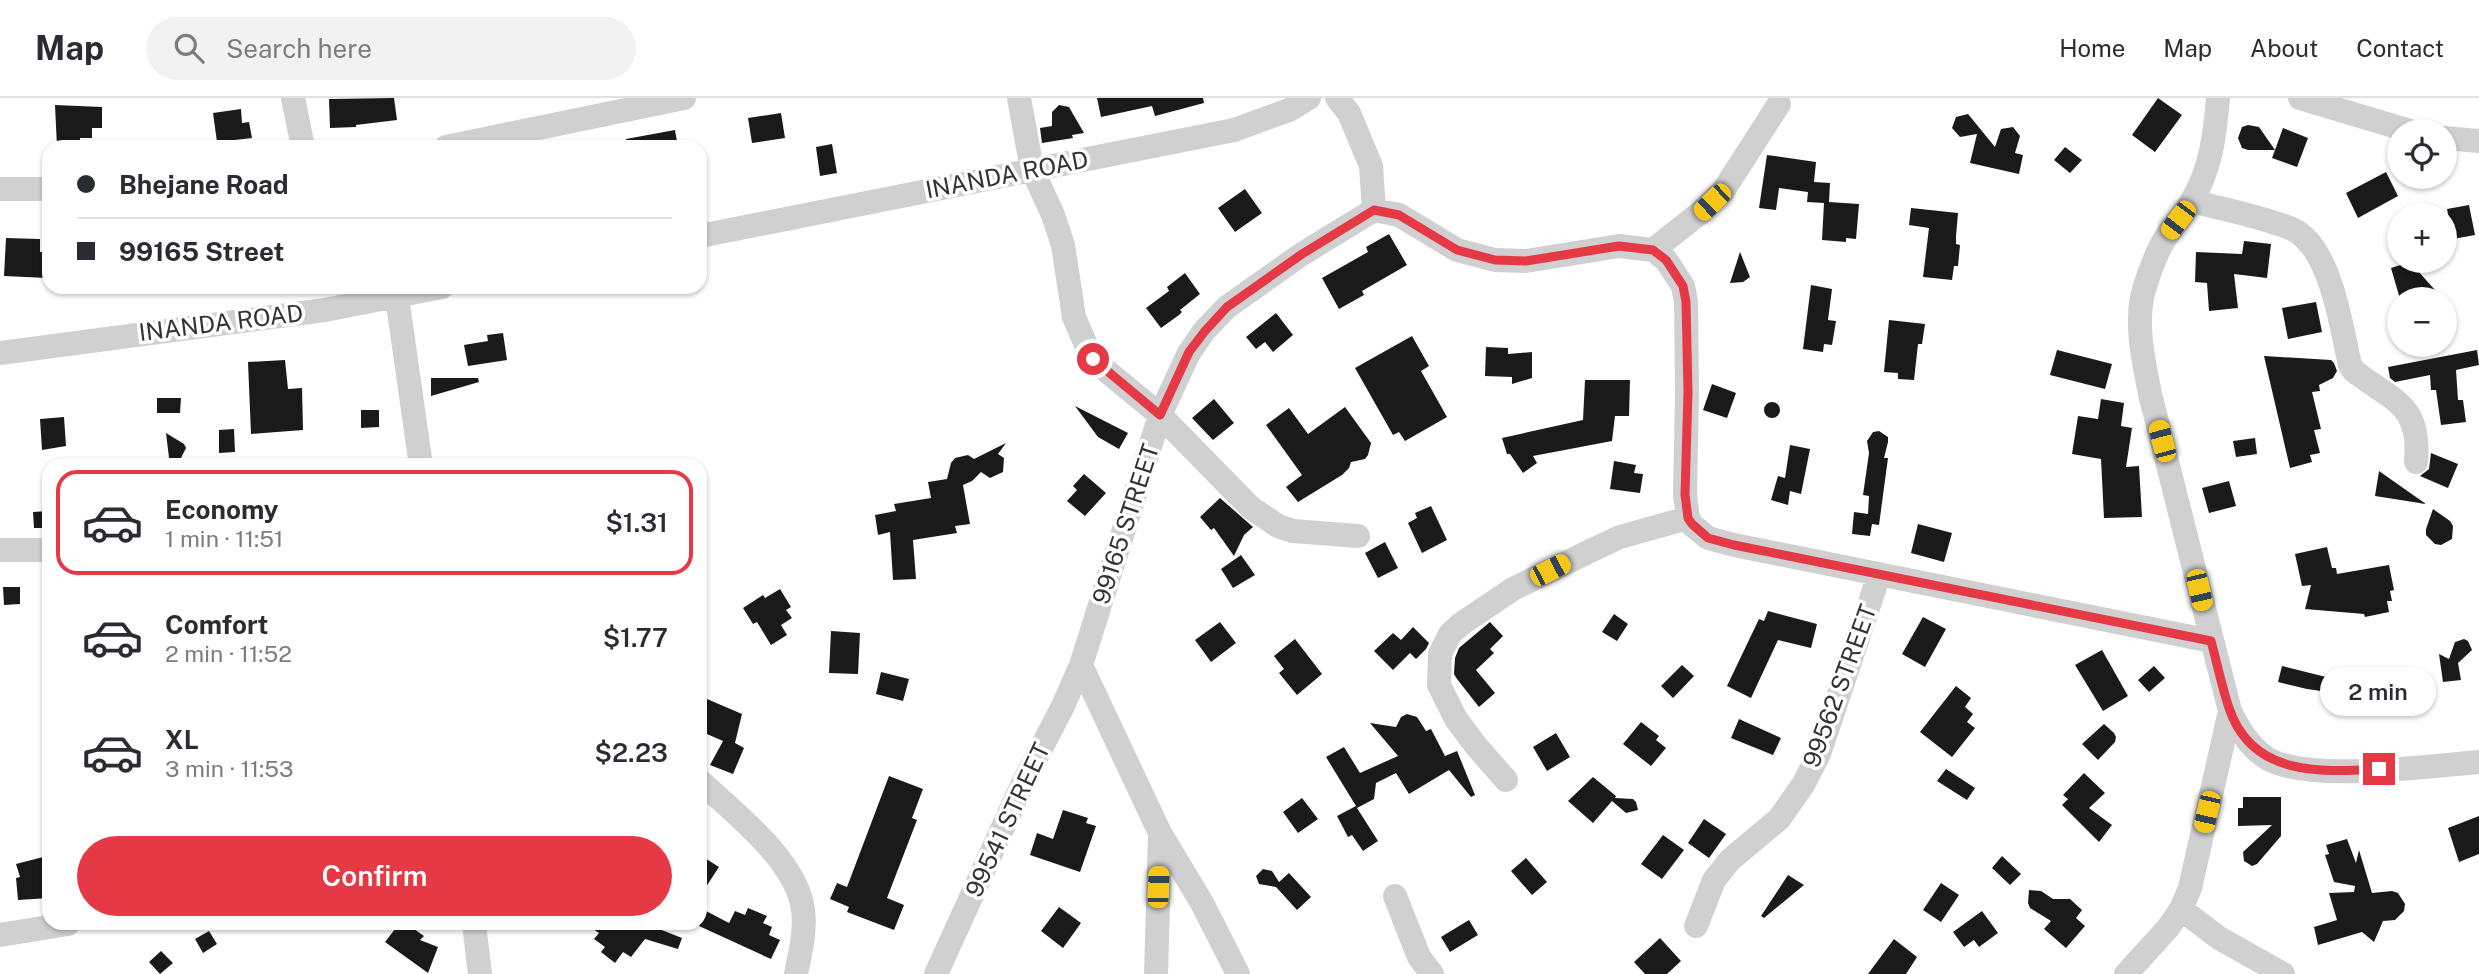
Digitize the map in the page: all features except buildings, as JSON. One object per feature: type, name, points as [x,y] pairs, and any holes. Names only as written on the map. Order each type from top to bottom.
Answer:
[{"type":"street","points":[[293,98],[302,140]]},
{"type":"street","points":[[480,140],[684,98]]},
{"type":"street","points":[[1018,98],[1032,169],[1063,245],[1074,317],[1093,359],[1160,415],[1250,507],[1278,526],[1293,531],[1358,536]]},
{"type":"street","name":"INANDA ROAD","points":[[707,235],[1234,130],[1289,110],[1309,98]]},
{"type":"street","points":[[1337,98],[1349,113],[1371,166],[1374,210],[1399,215],[1457,250],[1495,260],[1526,261],[1619,246],[1653,250],[1666,260],[1683,286],[1686,302],[1688,392],[1685,495],[1688,518],[1701,533],[1721,541],[1879,575],[2211,641]]},
{"type":"street","points":[[2218,98],[2215,135],[2208,165],[2192,201],[2164,239],[2143,296],[2140,321],[2150,394],[2230,710],[2240,731],[2250,743],[2268,758],[2282,764],[2337,771],[2479,762]]},
{"type":"street","points":[[2300,98],[2387,124]]},
{"type":"street","points":[[1653,250],[1723,191],[1779,104]]},
{"type":"street","points":[[2457,139],[2479,141]]},
{"type":"street","points":[[0,189],[42,189]]},
{"type":"street","points":[[2192,201],[2293,230],[2312,245],[2325,267],[2350,365],[2354,371],[2401,404],[2410,415],[2418,440],[2416,462]]},
{"type":"street","name":"99165 STREET","points":[[1080,665],[1160,415],[1189,352],[1227,307],[1302,254],[1374,210]]},
{"type":"street","name":"INANDA ROAD","points":[[0,353],[326,310],[410,294]]},
{"type":"street","points":[[397,297],[420,458]]},
{"type":"street","points":[[1506,780],[1456,719],[1439,685],[1440,654],[1450,634],[1513,589],[1588,552],[1620,537],[1688,518]]},
{"type":"street","points":[[0,551],[42,550]]},
{"type":"street","name":"99562 STREET","points":[[1696,926],[1714,880],[1730,860],[1779,819],[1803,785],[1819,754],[1879,575]]},
{"type":"street","points":[[1080,665],[1160,833],[1202,903],[1238,974]]},
{"type":"street","name":"99541 STREET","points":[[936,974],[1024,780],[1063,706],[1080,665]]},
{"type":"street","points":[[2126,974],[2168,928],[2181,909],[2190,888],[2230,710]]},
{"type":"street","points":[[707,788],[756,833],[791,876],[804,911],[796,974]]},
{"type":"street","points":[[1156,974],[1160,833]]},
{"type":"street","points":[[1395,896],[1419,957],[1432,974]]},
{"type":"street","points":[[2181,909],[2219,938],[2283,974]]},
{"type":"street","points":[[0,935],[42,928]]},
{"type":"street","points":[[475,930],[480,974]]},
{"type":"route","points":[[1093,359],[1160,415],[1189,352],[1227,307],[1302,254],[1374,210],[1399,215],[1457,250],[1495,260],[1526,261],[1619,246],[1653,250],[1666,260],[1683,286],[1686,302],[1688,392],[1685,495],[1688,518],[1701,533],[1708,538],[1734,545],[2211,641],[2230,710],[2240,731],[2268,758],[2282,764],[2311,769],[2379,769]]}]
